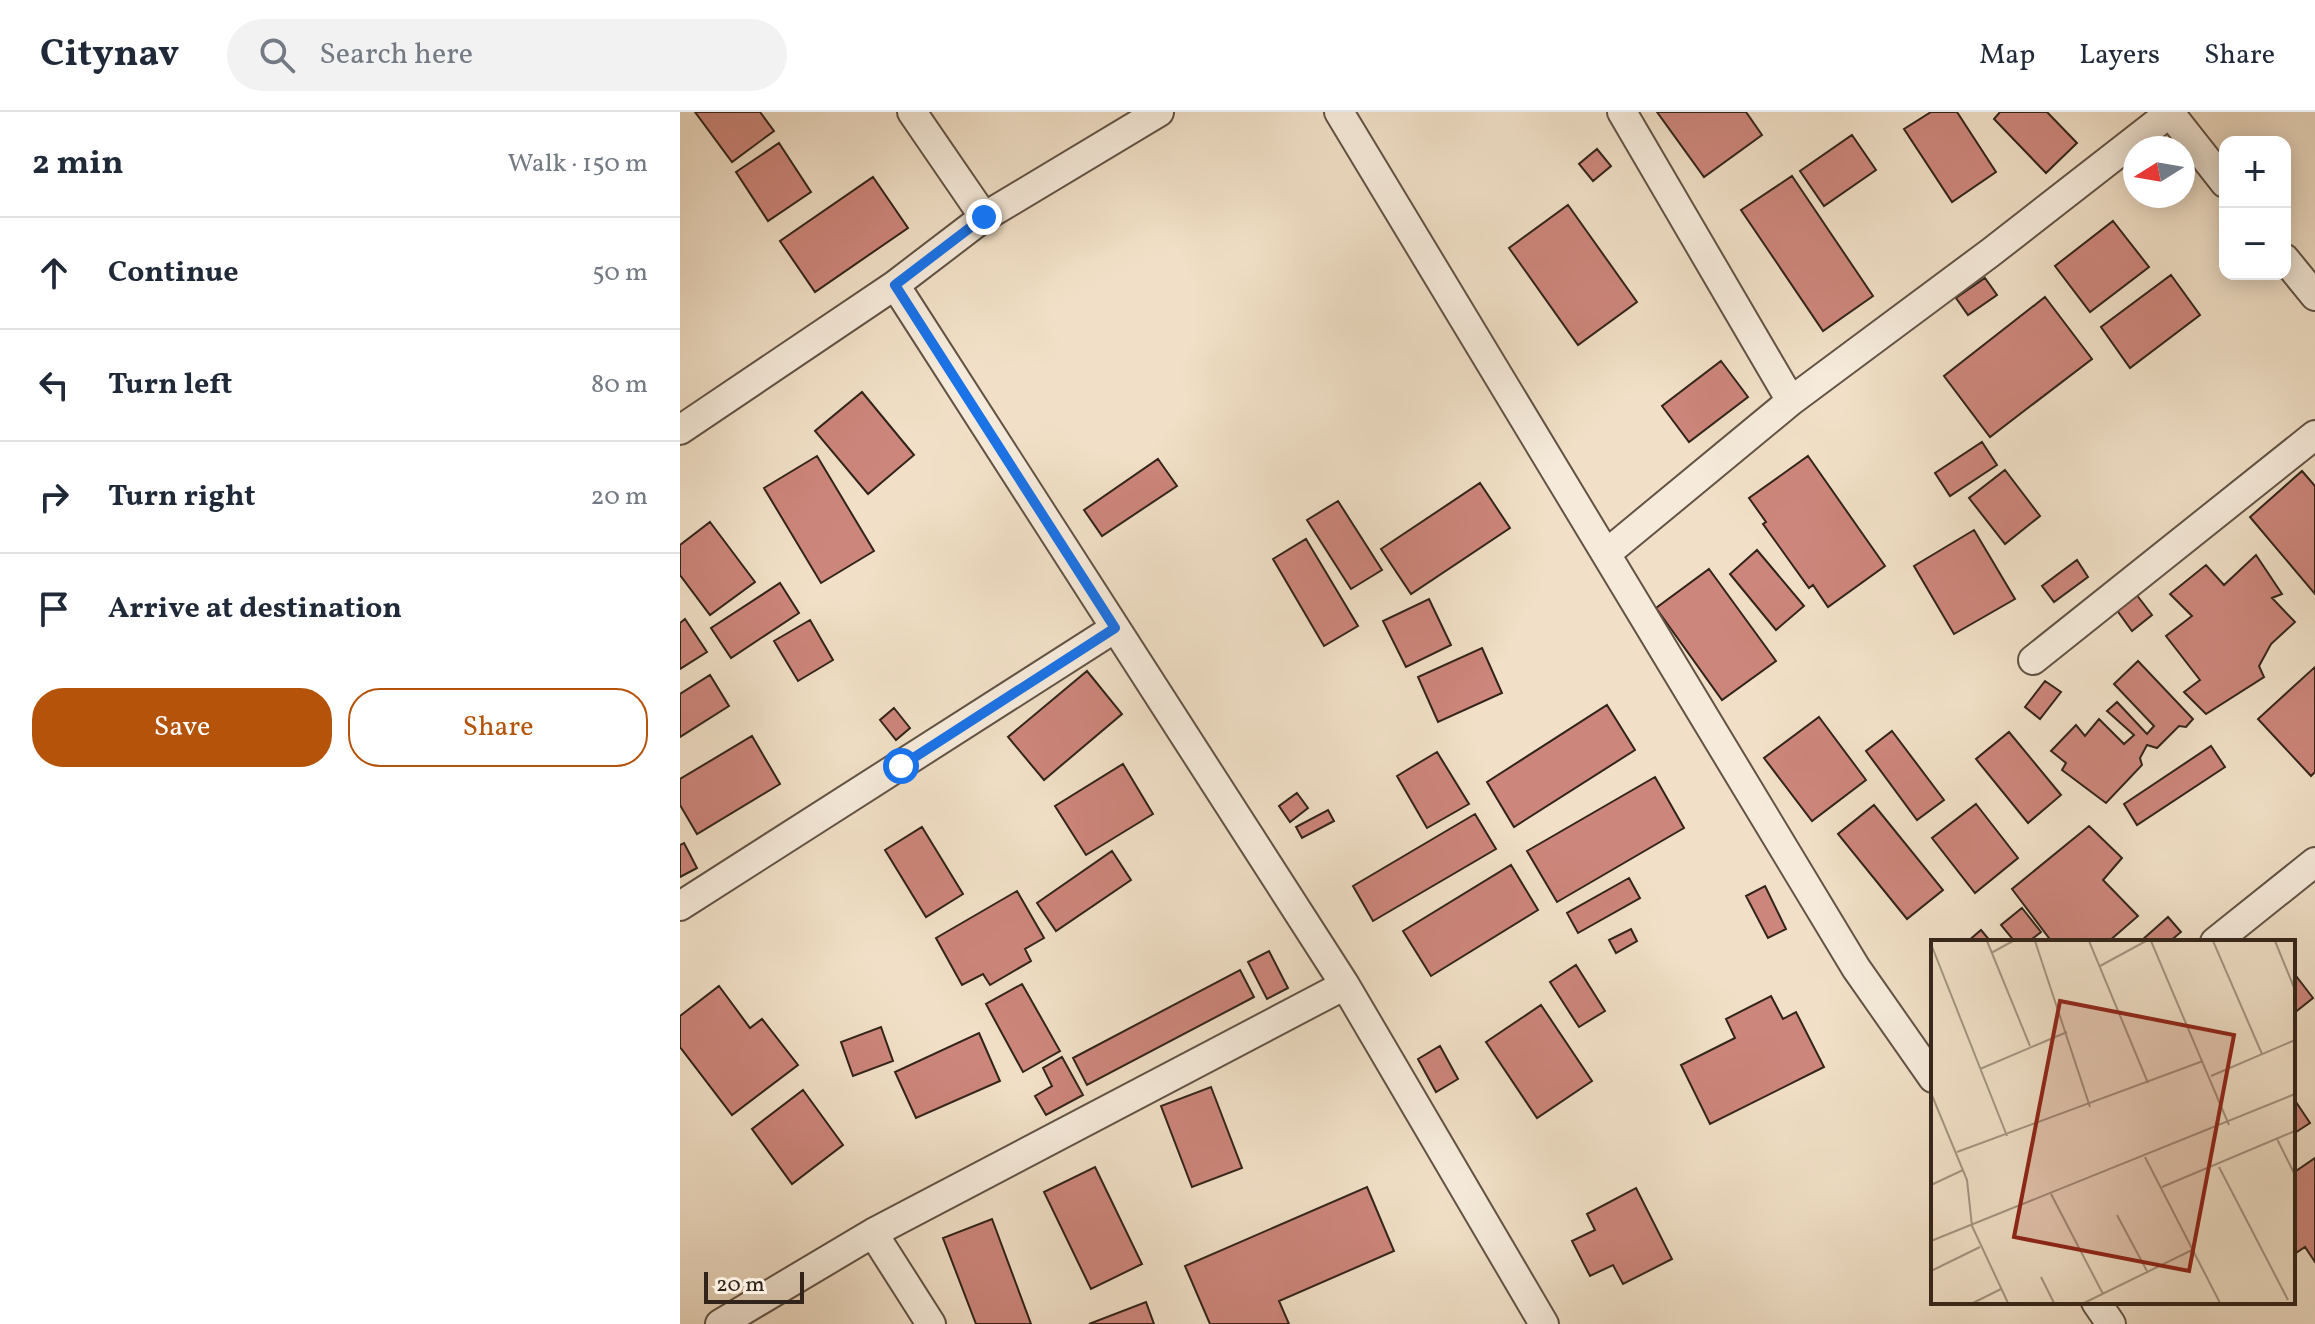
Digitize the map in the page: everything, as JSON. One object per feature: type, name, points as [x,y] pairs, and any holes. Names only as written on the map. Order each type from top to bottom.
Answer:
[{"type":"street","points":[[912,112],[984,217]]},
{"type":"street","points":[[680,430],[895,285],[984,217],[1159,112]]},
{"type":"street","points":[[1339,112],[1856,968],[1931,1075]]},
{"type":"street","points":[[1622,112],[1791,401]]},
{"type":"street","points":[[1607,553],[1791,401],[1990,253],[2170,113],[2219,175]]},
{"type":"street","points":[[2291,266],[2315,296]]},
{"type":"street","points":[[895,285],[1345,985],[1544,1324]]},
{"type":"street","points":[[2033,660],[2315,435]]},
{"type":"street","points":[[680,906],[1115,628]]},
{"type":"street","points":[[2218,940],[2315,862]]},
{"type":"street","points":[[720,1324],[873,1233],[1345,985]]},
{"type":"street","points":[[873,1233],[931,1324]]},
{"type":"street","points":[[2097,1304],[2111,1324]]},
{"type":"building","points":[[695,112],[760,112],[774,131],[732,162]]},
{"type":"building","points":[[1657,112],[1746,112],[1762,135],[1704,177]]},
{"type":"building","points":[[1931,112],[1957,112],[1996,172],[1952,202],[1904,129]]},
{"type":"building","points":[[2000,112],[2047,112],[2077,143],[2046,173],[1994,119]]},
{"type":"building","points":[[1852,135],[1876,170],[1824,206],[1800,171]]},
{"type":"building","points":[[779,143],[811,192],[768,221],[736,172]]},
{"type":"building","points":[[1597,149],[1611,166],[1593,181],[1579,164]]},
{"type":"building","points":[[1792,176],[1873,296],[1823,331],[1741,210]]},
{"type":"building","points":[[873,177],[908,228],[815,292],[780,241]]},
{"type":"building","points":[[1568,205],[1637,302],[1578,345],[1509,248]]},
{"type":"building","points":[[2113,221],[2149,267],[2090,312],[2055,266]]},
{"type":"building","points":[[2171,275],[2200,315],[2130,368],[2101,327]]},
{"type":"building","points":[[1985,278],[1997,295],[1968,315],[1956,298]]},
{"type":"building","points":[[2045,297],[2092,359],[1990,437],[1944,376]]},
{"type":"building","points":[[1721,361],[1748,397],[1689,442],[1662,406]]},
{"type":"building","points":[[862,392],[914,455],[868,494],[815,431]]},
{"type":"building","points":[[1982,442],[1997,465],[1950,496],[1935,473]]},
{"type":"building","points":[[817,456],[874,551],[821,583],[764,488]]},
{"type":"building","points":[[1808,456],[1885,566],[1828,607],[1813,585],[1809,588],[1763,524],[1766,522],[1749,498]]},
{"type":"building","points":[[1158,459],[1177,486],[1102,536],[1084,510]]},
{"type":"building","points":[[2005,470],[2040,516],[2005,544],[1969,498]]},
{"type":"building","points":[[2302,471],[2315,486],[2315,594],[2250,517]]},
{"type":"building","points":[[1480,483],[1510,528],[1411,594],[1381,549]]},
{"type":"building","points":[[1338,501],[1382,570],[1351,589],[1307,520]]},
{"type":"building","points":[[710,522],[755,582],[710,615],[680,575],[680,545]]},
{"type":"building","points":[[1974,530],[2015,599],[1954,634],[1914,566]]},
{"type":"building","points":[[1306,539],[1358,626],[1324,646],[1273,559]]},
{"type":"building","points":[[1757,550],[1804,606],[1776,630],[1730,574]]},
{"type":"building","points":[[2256,555],[2282,594],[2272,598],[2295,622],[2271,644],[2259,666],[2264,677],[2206,714],[2184,692],[2200,680],[2166,636],[2192,616],[2170,594],[2206,565],[2224,585]]},
{"type":"building","points":[[2077,560],[2088,577],[2054,602],[2042,586]]},
{"type":"building","points":[[1709,569],[1776,661],[1722,700],[1656,608]]},
{"type":"building","points":[[780,583],[799,613],[731,658],[711,628]]},
{"type":"building","points":[[2136,594],[2152,615],[2132,631],[2116,609]]},
{"type":"building","points":[[1429,599],[1451,645],[1406,667],[1383,621]]},
{"type":"building","points":[[685,619],[707,652],[680,669],[680,623]]},
{"type":"building","points":[[810,620],[833,660],[798,681],[774,641]]},
{"type":"building","points":[[1482,648],[1502,693],[1438,722],[1418,677]]},
{"type":"building","points":[[2138,661],[2193,719],[2186,727],[2179,726],[2157,748],[2147,745],[2140,758],[2142,765],[2106,803],[2062,770],[2066,763],[2051,751],[2076,725],[2085,736],[2099,719],[2124,744],[2134,735],[2107,711],[2117,702],[2147,734],[2154,726],[2114,684]]},
{"type":"building","points":[[2315,667],[2315,772],[2311,776],[2258,719]]},
{"type":"building","points":[[1087,671],[1122,714],[1044,780],[1008,737]]},
{"type":"building","points":[[710,675],[729,706],[680,737],[680,694]]},
{"type":"building","points":[[2045,681],[2061,692],[2040,719],[2025,707]]},
{"type":"building","points":[[1607,705],[1635,750],[1514,827],[1487,782]]},
{"type":"building","points":[[894,708],[910,728],[896,740],[880,720]]},
{"type":"building","points":[[1819,717],[1866,780],[1812,821],[1764,758]]},
{"type":"building","points":[[1892,731],[1944,800],[1917,820],[1866,751]]},
{"type":"building","points":[[2009,732],[2061,795],[2028,823],[1976,759]]},
{"type":"building","points":[[752,736],[780,784],[697,834],[680,805],[680,779]]},
{"type":"building","points":[[2211,746],[2225,767],[2137,825],[2124,804]]},
{"type":"building","points":[[1437,752],[1469,804],[1427,828],[1397,776]]},
{"type":"building","points":[[1123,764],[1153,814],[1086,855],[1055,806]]},
{"type":"building","points":[[1655,777],[1684,828],[1557,902],[1527,851]]},
{"type":"building","points":[[1297,793],[1308,808],[1290,822],[1279,806]]},
{"type":"building","points":[[1976,804],[2018,858],[1975,893],[1932,838]]},
{"type":"building","points":[[1874,805],[1943,890],[1907,919],[1838,834]]},
{"type":"building","points":[[1328,810],[1334,821],[1302,838],[1296,827]]},
{"type":"building","points":[[1475,814],[1496,849],[1373,921],[1353,886]]},
{"type":"building","points":[[2089,826],[2122,858],[2103,880],[2138,916],[2110,940],[2050,940],[2012,889]]},
{"type":"building","points":[[922,827],[963,894],[926,917],[885,850]]},
{"type":"building","points":[[684,843],[697,868],[680,877],[680,845]]},
{"type":"building","points":[[1112,851],[1131,880],[1056,931],[1037,903]]},
{"type":"building","points":[[1511,865],[1538,910],[1431,976],[1403,931]]},
{"type":"building","points":[[1629,878],[1640,898],[1578,933],[1567,913]]},
{"type":"building","points":[[1765,886],[1786,929],[1768,938],[1746,896]]},
{"type":"building","points":[[1017,891],[1044,938],[1025,949],[1031,961],[990,985],[983,974],[962,985],[936,938]]},
{"type":"building","points":[[2022,908],[2041,932],[2031,940],[2013,940],[2001,925]]},
{"type":"building","points":[[2168,917],[2181,932],[2171,940],[2142,940]]},
{"type":"building","points":[[1631,929],[1637,941],[1616,953],[1609,940]]},
{"type":"building","points":[[1981,930],[1989,940],[1969,940]]},
{"type":"building","points":[[1269,951],[1288,988],[1267,999],[1248,962]]},
{"type":"building","points":[[1576,965],[1605,1011],[1579,1027],[1550,982]]},
{"type":"building","points":[[1240,970],[1254,997],[1087,1085],[1073,1058]]},
{"type":"building","points":[[2295,975],[2313,998],[2295,1012]]},
{"type":"building","points":[[1022,984],[1060,1051],[1023,1072],[986,1004]]},
{"type":"building","points":[[719,986],[750,1028],[762,1019],[798,1065],[732,1115],[680,1047],[680,1016]]},
{"type":"building","points":[[1771,996],[1783,1019],[1796,1012],[1824,1067],[1710,1124],[1681,1065],[1735,1038],[1726,1019]]},
{"type":"building","points":[[1541,1005],[1592,1081],[1537,1118],[1486,1042]]},
{"type":"building","points":[[881,1027],[893,1061],[853,1076],[841,1042]]},
{"type":"building","points":[[979,1033],[1000,1081],[916,1118],[895,1072]]},
{"type":"building","points":[[1440,1046],[1458,1079],[1436,1092],[1418,1059]]},
{"type":"building","points":[[1062,1057],[1083,1095],[1046,1115],[1035,1096],[1052,1086],[1043,1068]]},
{"type":"building","points":[[1211,1087],[1242,1168],[1192,1187],[1161,1106]]},
{"type":"building","points":[[803,1090],[843,1145],[792,1184],[752,1129]]},
{"type":"building","points":[[2295,1103],[2310,1123],[2295,1133]]},
{"type":"building","points":[[2315,1158],[2315,1262],[2305,1247],[2295,1254],[2295,1172]]},
{"type":"building","points":[[1095,1167],[1142,1264],[1091,1289],[1044,1192]]},
{"type":"building","points":[[1367,1187],[1394,1251],[1279,1301],[1289,1324],[1210,1324],[1185,1266]]},
{"type":"building","points":[[1636,1188],[1672,1259],[1623,1284],[1613,1265],[1590,1276],[1572,1241],[1595,1230],[1587,1214]]},
{"type":"building","points":[[992,1219],[1031,1324],[976,1324],[943,1238]]},
{"type":"building","points":[[1146,1302],[1154,1324],[1089,1324]]},
{"type":"route","points":[[901,766],[1115,628],[895,285],[984,217]]}]
